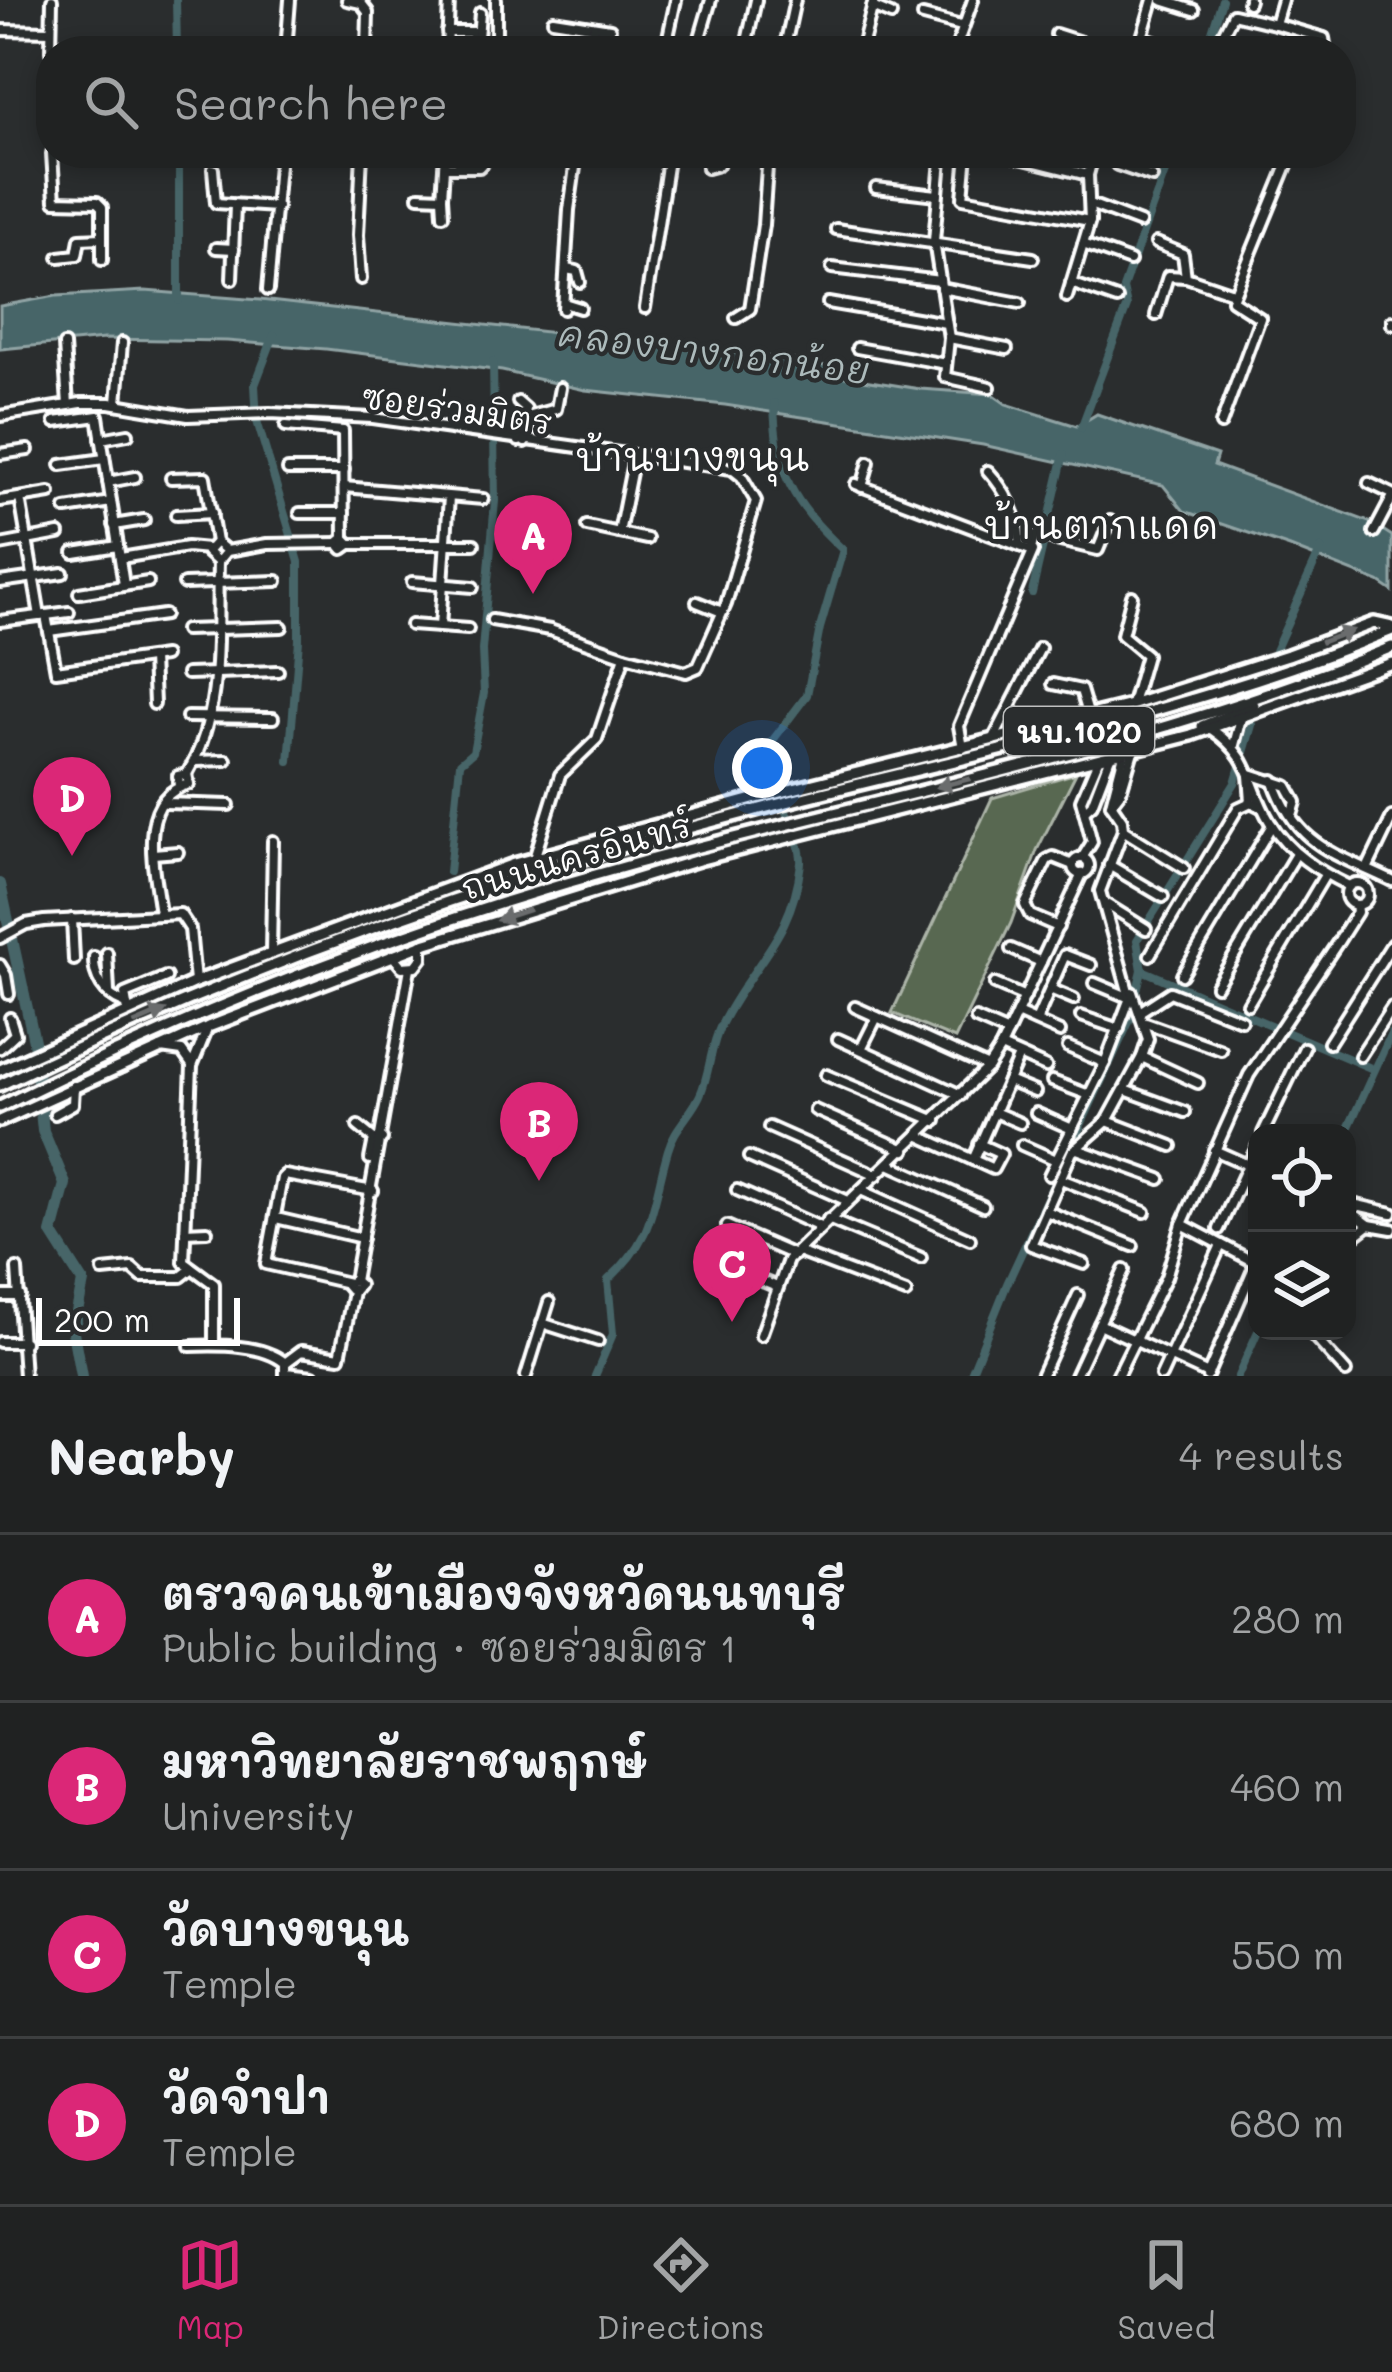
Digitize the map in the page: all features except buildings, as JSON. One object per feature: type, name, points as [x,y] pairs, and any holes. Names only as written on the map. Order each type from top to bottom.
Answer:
[{"type":"main road","name":"ถนนนครอินทร์","points":[[0,1070],[126,1007],[533,859],[1131,705],[1288,656],[1374,623],[1392,629]]},
{"type":"main road","name":"ถนนนครอินทร์","points":[[783,797],[1019,746],[1212,694],[1392,629]]},
{"type":"main road","name":"ถนนนครอินทร์","points":[[797,828],[1133,738],[1268,695],[1387,649]]},
{"type":"main road","points":[[1212,694],[1288,656]]},
{"type":"main road","name":"ถนนนครอินทร์","points":[[0,1107],[283,983],[463,914],[783,831],[1104,759],[1211,729],[1392,663]]},
{"type":"main road","points":[[1192,735],[1199,727],[1268,695]]},
{"type":"main road","name":"ถนนนครอินทร์","points":[[0,1085],[150,1016],[407,917],[768,801]]},
{"type":"main road","name":"ถนนนครอินทร์","points":[[0,1120],[208,1027],[392,955],[783,831]]},
{"type":"main road","points":[[424,944],[463,914]]},
{"type":"main road","points":[[310,938],[407,917]]},
{"type":"street","points":[[51,36],[52,0]]},
{"type":"street","points":[[287,36],[290,0]]},
{"type":"street","points":[[347,0],[366,6],[367,36]]},
{"type":"street","points":[[448,36],[449,0]]},
{"type":"street","points":[[496,0],[496,36]]},
{"type":"street","points":[[667,36],[676,0]]},
{"type":"street","points":[[700,36],[711,0]]},
{"type":"street","points":[[749,36],[757,0]]},
{"type":"street","points":[[787,36],[795,0]]},
{"type":"street","points":[[959,36],[973,0]]},
{"type":"street","points":[[1143,36],[1157,0],[1194,10]]},
{"type":"street","points":[[1275,24],[1282,0]]},
{"type":"street","points":[[865,36],[873,3],[891,15]]},
{"type":"street","points":[[478,36],[480,13]]},
{"type":"street","points":[[1222,36],[1232,14],[1317,36]]},
{"type":"street","points":[[923,16],[961,26]]},
{"type":"street","points":[[553,20],[610,29]]},
{"type":"street","points":[[592,36],[594,26]]},
{"type":"street","points":[[0,29],[51,31]]},
{"type":"street","points":[[448,32],[478,32]]},
{"type":"street","points":[[1056,34],[1062,36]]},
{"type":"street","points":[[53,168],[54,200],[98,203],[103,208],[102,260]]},
{"type":"street","points":[[268,290],[279,168]]},
{"type":"street","points":[[361,168],[361,279]]},
{"type":"street","points":[[443,215],[445,168]]},
{"type":"street","points":[[576,168],[564,306],[580,308]]},
{"type":"street","points":[[645,308],[667,168]]},
{"type":"street","points":[[736,318],[750,309],[766,168]]},
{"type":"street","points":[[940,168],[934,241],[949,338],[947,379],[990,387]]},
{"type":"street","points":[[966,168],[963,198],[1090,221]]},
{"type":"street","points":[[1060,168],[1088,175]]},
{"type":"street","points":[[1067,297],[1090,221],[1090,168]]},
{"type":"street","points":[[1126,168],[1152,177]]},
{"type":"street","points":[[1221,424],[1260,318],[1234,303],[1233,293],[1286,168]]},
{"type":"street","points":[[214,169],[215,201],[277,207]]},
{"type":"street","points":[[876,188],[937,195]]},
{"type":"street","points":[[419,196],[442,197]]},
{"type":"street","points":[[1090,204],[1140,223]]},
{"type":"street","points":[[232,279],[235,206]]},
{"type":"street","points":[[836,229],[1033,258]]},
{"type":"street","points":[[59,257],[77,255],[79,239],[102,238]]},
{"type":"street","points":[[1156,243],[1183,254],[1186,277]]},
{"type":"street","points":[[1083,244],[1130,261]]},
{"type":"street","points":[[216,248],[234,249]]},
{"type":"street","points":[[832,268],[1020,303]]},
{"type":"street","points":[[566,269],[577,272],[580,282]]},
{"type":"street","points":[[1156,315],[1169,274],[1233,293]]},
{"type":"street","points":[[1071,284],[1117,299]]},
{"type":"street","points":[[828,303],[946,323]]},
{"type":"street","points":[[949,338],[1007,349]]},
{"type":"street","points":[[117,403],[122,343]]},
{"type":"street","points":[[64,346],[68,405]]},
{"type":"street","points":[[856,348],[946,364]]},
{"type":"street","points":[[522,441],[531,416],[556,409],[560,388]]},
{"type":"street","points":[[518,402],[526,409],[522,441]]},
{"type":"street","name":"ซอยร่วมมิตร","points":[[0,416],[117,403],[188,416],[270,413],[373,418],[731,469],[756,497],[722,612],[693,672],[625,656]]},
{"type":"street","points":[[55,422],[97,416],[124,586]]},
{"type":"street","points":[[286,426],[341,429],[344,542]]},
{"type":"street","points":[[100,439],[128,434]]},
{"type":"street","points":[[0,454],[28,450]]},
{"type":"street","points":[[620,533],[634,457]]},
{"type":"street","points":[[61,465],[104,459]]},
{"type":"street","points":[[869,462],[859,486],[1031,549]]},
{"type":"street","points":[[288,470],[344,470]]},
{"type":"street","points":[[988,471],[1006,496],[1020,534],[1018,544]]},
{"type":"street","points":[[107,482],[135,477]]},
{"type":"street","points":[[171,478],[206,477],[212,513],[208,556],[218,562]]},
{"type":"street","points":[[1369,483],[1392,496],[1374,532]]},
{"type":"street","points":[[344,487],[483,499]]},
{"type":"street","points":[[0,501],[50,493]]},
{"type":"street","points":[[20,497],[31,578],[49,631],[56,671],[164,656]]},
{"type":"street","points":[[440,628],[449,497]]},
{"type":"street","points":[[66,509],[111,502]]},
{"type":"street","points":[[176,515],[212,513]]},
{"type":"street","points":[[301,513],[344,513]]},
{"type":"street","points":[[114,525],[144,520]]},
{"type":"street","points":[[963,748],[959,725],[1035,535],[1098,550],[1110,521]]},
{"type":"street","points":[[587,526],[647,538]]},
{"type":"street","points":[[0,545],[58,534]]},
{"type":"street","points":[[120,559],[212,545],[227,551],[310,542],[474,544]]},
{"type":"street","points":[[74,553],[118,546]]},
{"type":"street","points":[[160,914],[152,821],[179,786],[178,776],[188,774],[202,748],[215,673],[218,562],[227,551]]},
{"type":"street","points":[[0,582],[63,573]]},
{"type":"street","points":[[79,593],[148,581]]},
{"type":"street","points":[[184,584],[277,581]]},
{"type":"street","points":[[412,583],[472,587]]},
{"type":"street","points":[[1131,705],[1145,656],[1122,635],[1132,596]]},
{"type":"street","points":[[697,602],[722,612]]},
{"type":"street","points":[[0,621],[69,612]]},
{"type":"street","points":[[49,631],[164,615]]},
{"type":"street","points":[[492,620],[550,630],[625,656],[597,739],[560,775],[533,859]]},
{"type":"street","points":[[411,625],[468,629]]},
{"type":"street","points":[[185,630],[283,627]]},
{"type":"street","points":[[992,741],[1040,648]]},
{"type":"street","points":[[152,658],[154,704]]},
{"type":"street","points":[[187,674],[278,670]]},
{"type":"street","points":[[1053,684],[1081,690],[1089,716]]},
{"type":"street","points":[[188,717],[273,718]]},
{"type":"street","points":[[1234,745],[1241,718]]},
{"type":"street","points":[[1211,729],[1234,745],[1272,825],[1296,854],[1325,875],[1349,886],[1358,883],[1368,892],[1365,901],[1356,905]]},
{"type":"street","points":[[1049,1174],[1105,1064],[1130,998],[1100,891],[1123,830],[1111,804],[1121,791],[1129,752]]},
{"type":"street","points":[[1073,865],[1092,842],[1084,811],[1092,804],[1104,759]]},
{"type":"street","points":[[195,761],[226,760]]},
{"type":"street","points":[[1249,773],[1273,780],[1299,831],[1313,843],[1392,881]]},
{"type":"street","points":[[1249,773],[1251,802]]},
{"type":"street","points":[[1150,955],[1238,808],[1251,802],[1262,807]]},
{"type":"street","points":[[164,803],[229,805]]},
{"type":"street","points":[[1367,869],[1392,817]]},
{"type":"street","points":[[1182,975],[1272,825]]},
{"type":"street","points":[[1123,830],[1184,868]]},
{"type":"street","points":[[272,952],[273,841]]},
{"type":"street","points":[[153,854],[178,852]]},
{"type":"street","points":[[1216,986],[1296,854]]},
{"type":"street","points":[[1058,927],[1030,915],[1025,905],[1047,860],[1053,857],[1073,865]]},
{"type":"street","points":[[760,1335],[788,1260],[988,1067],[1089,868],[1082,858]]},
{"type":"street","points":[[1073,865],[1082,874]]},
{"type":"street","points":[[1109,865],[1163,897]]},
{"type":"street","points":[[1248,1004],[1325,875]]},
{"type":"street","points":[[1117,1376],[1171,1265],[1182,1224],[1250,1075],[1357,912],[1348,899],[1349,886]]},
{"type":"street","points":[[1104,903],[1146,928]]},
{"type":"street","points":[[1,938],[26,924],[181,914],[187,920],[195,982]]},
{"type":"street","points":[[72,919],[74,960]]},
{"type":"street","points":[[392,955],[399,965],[410,968],[419,963],[424,944]]},
{"type":"street","points":[[1328,1043],[1392,944]]},
{"type":"street","points":[[1011,949],[1041,962]]},
{"type":"street","points":[[107,953],[109,992]]},
{"type":"street","points":[[1036,1021],[1065,955],[1091,965]]},
{"type":"street","points":[[94,957],[94,971],[126,1007]]},
{"type":"street","points":[[0,965],[9,994]]},
{"type":"street","points":[[285,1371],[301,1352],[340,1357],[410,968]]},
{"type":"street","points":[[126,1007],[125,994],[166,977]]},
{"type":"street","points":[[1084,1264],[1031,1245],[1077,1148],[1108,1121],[1142,1057],[1148,1039],[1127,980]]},
{"type":"street","points":[[1094,983],[1130,998]]},
{"type":"street","points":[[995,985],[1024,997]]},
{"type":"street","points":[[1050,989],[1074,999]]},
{"type":"street","points":[[1141,1010],[1169,992],[1241,1020]]},
{"type":"street","points":[[855,1007],[988,1067]]},
{"type":"street","points":[[1360,1056],[1392,1007]]},
{"type":"street","points":[[1017,1013],[1060,1032]]},
{"type":"street","points":[[1081,1016],[1119,1029]]},
{"type":"street","points":[[861,1049],[877,1017]]},
{"type":"street","points":[[0,1048],[15,1034],[10,1018]]},
{"type":"street","points":[[976,1018],[1008,1033]]},
{"type":"street","points":[[1144,1023],[1221,1050]]},
{"type":"street","points":[[208,1027],[192,1066],[184,1262],[214,1284],[214,1345]]},
{"type":"street","points":[[838,1039],[962,1095]]},
{"type":"street","points":[[1001,1047],[1046,1067]]},
{"type":"street","points":[[1068,1047],[1105,1064]]},
{"type":"street","points":[[160,1048],[182,1051],[192,1066]]},
{"type":"street","points":[[1267,1124],[1304,1048]]},
{"type":"street","points":[[973,1160],[1019,1055]]},
{"type":"street","points":[[1142,1057],[1198,1083]]},
{"type":"street","points":[[826,1075],[936,1121]]},
{"type":"street","points":[[1008,1081],[1035,1092]]},
{"type":"street","points":[[1052,1081],[1089,1095]]},
{"type":"street","points":[[55,1114],[73,1104],[74,1086]]},
{"type":"street","points":[[1125,1090],[1185,1112]]},
{"type":"street","points":[[815,1110],[905,1150]]},
{"type":"street","points":[[994,1112],[1020,1123]]},
{"type":"street","points":[[1036,1113],[1072,1129]]},
{"type":"street","points":[[1108,1121],[1172,1146]]},
{"type":"street","points":[[358,1126],[378,1139]]},
{"type":"street","points":[[769,1127],[877,1175]]},
{"type":"street","points":[[920,1136],[993,1169],[1000,1154],[980,1144]]},
{"type":"street","points":[[370,1159],[378,1139]]},
{"type":"street","points":[[1022,1145],[1056,1160]]},
{"type":"street","points":[[1077,1148],[1160,1179]]},
{"type":"street","points":[[1214,1150],[1248,1165],[1220,1229]]},
{"type":"street","points":[[749,1157],[848,1201]]},
{"type":"street","points":[[889,1164],[983,1206]]},
{"type":"street","points":[[352,1285],[266,1264],[285,1175],[373,1191]]},
{"type":"street","points":[[1060,1179],[1144,1212]]},
{"type":"street","points":[[737,1190],[820,1227]]},
{"type":"street","points":[[860,1190],[970,1239]]},
{"type":"street","points":[[1392,1213],[1357,1204],[1352,1213],[1370,1226],[1392,1228]]},
{"type":"street","points":[[1046,1211],[1133,1246]]},
{"type":"street","points":[[276,1219],[363,1238]]},
{"type":"street","points":[[829,1219],[921,1258]]},
{"type":"street","points":[[1099,1324],[1207,1375],[1257,1266],[1255,1260],[1182,1224]]},
{"type":"street","points":[[727,1226],[905,1293]]},
{"type":"street","points":[[1356,1236],[1370,1226]]},
{"type":"street","points":[[184,1232],[207,1231]]},
{"type":"street","points":[[1161,1376],[1222,1245]]},
{"type":"street","points":[[714,1261],[777,1287]]},
{"type":"street","points":[[104,1271],[132,1268],[142,1277],[181,1277],[190,1270]]},
{"type":"street","points":[[17,1269],[24,1376]]},
{"type":"street","points":[[1075,1376],[1124,1270]]},
{"type":"street","points":[[1041,1376],[1078,1295]]},
{"type":"street","points":[[0,1296],[20,1296]]},
{"type":"street","points":[[526,1376],[548,1302]]},
{"type":"street","points":[[542,1324],[598,1341]]},
{"type":"street","points":[[1317,1340],[1346,1372]]},
{"type":"street","points":[[0,1342],[24,1342]]},
{"type":"street","points":[[190,1346],[271,1354],[285,1371],[313,1376]]},
{"type":"green space","points":[[1076,773],[1037,850],[1011,923],[955,1039],[892,1013],[992,798]]},
{"type":"water","name":"คลองบางกอกน้อย","points":[[145,291],[789,359],[845,370],[845,377],[992,394],[1006,404],[1077,426],[1097,414],[1217,455],[1214,465],[1372,523],[1392,536],[1392,591],[1290,547],[1184,511],[1163,485],[983,445],[725,405],[585,390],[502,371],[326,349],[104,339],[0,349],[0,306],[56,296]]},
{"type":"waterway","points":[[176,0],[177,36]]},
{"type":"waterway","points":[[1211,36],[1222,0]]},
{"type":"waterway","points":[[179,168],[179,301]]},
{"type":"waterway","points":[[1081,428],[1127,306],[1123,288],[1167,168]]},
{"type":"waterway","points":[[274,335],[255,385],[257,421],[299,562],[299,640],[289,761]]},
{"type":"waterway","points":[[449,872],[460,763],[473,752],[484,693],[482,650],[495,501],[493,361]]},
{"type":"waterway","points":[[595,1376],[613,1334],[608,1280],[644,1235],[671,1142],[700,1095],[721,1025],[789,912],[801,863],[765,760],[770,744],[807,695],[843,550],[790,485],[778,449],[774,403]]},
{"type":"waterway","points":[[1032,593],[1064,454]]},
{"type":"waterway","points":[[1275,651],[1321,549]]},
{"type":"waterway","points":[[970,1376],[1007,1284],[1129,1022],[1142,970],[1137,940],[1235,783],[1252,725]]},
{"type":"waterway","points":[[0,884],[34,1041],[43,1131],[65,1184],[52,1233],[83,1282],[73,1332],[81,1376]]},
{"type":"waterway","points":[[1142,970],[1373,1069]]},
{"type":"waterway","points":[[1350,1124],[1392,1032]]},
{"type":"waterway","points":[[1238,1376],[1254,1340]]},
{"type":"place","name":"ตรวจคนเข้าเมืองจังหวัดนนทบุรี","points":[[533,594]]},
{"type":"place","name":"วัดจําปา","points":[[72,856]]},
{"type":"place","name":"มหาวิทยาลัยราชพฤกษ์","points":[[539,1181]]},
{"type":"place","name":"วัดบางขนุน","points":[[732,1322]]},
{"type":"district","name":"บ้านบางขนุน","points":[[692,455]]},
{"type":"district","name":"บ้านตากแดด","points":[[1101,523]]}]
